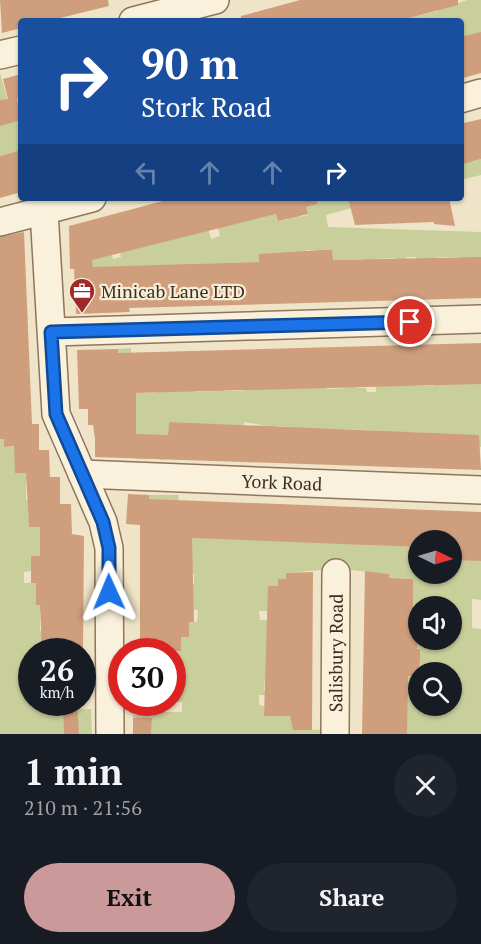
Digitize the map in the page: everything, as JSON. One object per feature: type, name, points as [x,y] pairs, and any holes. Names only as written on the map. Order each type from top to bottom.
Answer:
[{"type":"street","points":[[145,18],[215,0]]},
{"type":"street","points":[[0,55],[18,51]]},
{"type":"street","points":[[464,98],[481,93]]},
{"type":"street","points":[[0,222],[81,201]]},
{"type":"street","points":[[44,211],[56,414],[103,522],[109,548],[110,734]]},
{"type":"street","points":[[51,332],[481,319]]},
{"type":"street","name":"York Road","points":[[82,474],[481,490]]},
{"type":"street","name":"Salisbury Road","points":[[335,734],[336,573]]},
{"type":"green space","points":[[436,0],[448,7],[467,0],[481,0],[481,49],[464,39],[464,18],[410,18],[438,11]]},
{"type":"green space","points":[[0,73],[14,122],[18,121],[18,151],[0,156]]},
{"type":"green space","points":[[467,145],[472,162],[481,159],[481,175],[464,179],[464,146]]},
{"type":"green space","points":[[294,201],[300,217],[308,215],[305,206],[311,201],[379,201],[326,215],[328,227],[481,232],[481,257],[459,274],[458,257],[437,257],[437,275],[416,257],[406,257],[406,276],[397,276],[396,258],[374,259],[375,276],[364,259],[343,260],[344,277],[333,278],[332,250],[306,250],[307,278],[270,254],[259,254],[259,262],[191,264],[116,313],[116,301],[86,269],[86,255],[70,257],[70,254],[106,247],[111,249],[113,259],[121,257],[116,236],[145,243],[164,242],[204,214],[211,239],[220,236],[218,228],[276,214],[278,221],[288,219]]},
{"type":"green space","points":[[131,348],[132,388],[137,388],[137,393],[156,393],[156,375],[195,380],[196,392],[214,391],[214,373],[224,373],[224,391],[243,391],[243,372],[269,389],[287,389],[287,371],[327,370],[327,389],[346,388],[346,370],[355,370],[356,388],[366,388],[367,392],[376,392],[376,369],[414,368],[415,386],[434,386],[433,368],[481,384],[481,447],[425,444],[425,433],[406,432],[373,443],[373,430],[301,428],[293,439],[294,427],[275,426],[274,439],[267,439],[267,426],[244,422],[243,438],[187,423],[169,422],[168,435],[164,435],[163,460],[160,460],[161,438],[148,459],[135,459],[135,447],[118,433],[136,433],[118,349]]},
{"type":"green space","points":[[0,439],[4,439],[4,447],[18,446],[15,454],[15,473],[28,473],[38,480],[26,481],[26,500],[38,500],[28,507],[29,527],[49,526],[49,531],[72,530],[66,544],[54,558],[38,568],[24,572],[24,583],[59,583],[83,605],[40,612],[40,631],[59,631],[46,638],[18,638],[18,716],[91,716],[92,734],[0,734]]},
{"type":"green space","points":[[149,495],[179,495],[178,502],[373,545],[408,547],[408,579],[389,578],[389,574],[323,567],[322,570],[286,573],[286,579],[278,579],[278,586],[268,586],[268,593],[291,611],[259,611],[260,620],[269,620],[277,677],[265,677],[264,691],[291,692],[290,696],[259,695],[259,705],[264,706],[264,715],[290,716],[291,720],[312,720],[293,721],[293,729],[320,730],[320,734],[151,734],[151,718],[133,718],[133,716],[186,716],[186,638],[181,637],[189,637],[189,624],[140,623],[140,621],[197,622],[198,610],[190,610],[181,584],[194,584],[194,574],[188,573],[165,522],[165,500],[149,499]]},
{"type":"green space","points":[[481,535],[481,600],[472,599],[472,628],[481,629],[481,734],[407,734],[407,723],[386,723],[408,676],[408,716],[462,716],[462,662],[408,662],[408,668],[387,667],[420,659],[420,650],[462,650],[462,596],[413,596],[413,584],[462,584],[462,560]]},
{"type":"building","points":[[0,0],[108,0],[109,6],[60,18],[18,18],[18,29],[2,33]]},
{"type":"building","points":[[300,0],[458,0],[458,5],[409,18],[241,18],[241,16]]},
{"type":"building","points":[[481,32],[481,73],[464,78],[464,36]]},
{"type":"building","points":[[18,75],[18,121],[0,126],[0,100],[8,99],[3,79]]},
{"type":"building","points":[[481,119],[481,159],[464,164],[464,123]]},
{"type":"building","points":[[18,151],[18,193],[0,198],[0,156]]},
{"type":"building","points":[[163,201],[316,201],[317,204],[306,207],[308,214],[278,221],[276,214],[92,260],[93,267],[259,262],[259,254],[321,250],[332,250],[333,260],[481,257],[481,298],[129,308],[130,312],[76,314],[74,269],[70,269],[69,226]]},
{"type":"building","points":[[349,201],[450,201],[455,226],[434,224],[434,222],[355,225]]},
{"type":"building","points":[[24,232],[32,424],[39,424],[39,450],[49,450],[50,477],[60,477],[60,504],[71,504],[72,534],[84,536],[83,638],[41,638],[40,605],[36,605],[36,583],[31,583],[31,556],[40,556],[40,527],[29,527],[26,473],[15,473],[14,446],[4,447],[4,439],[0,439],[0,237]]},
{"type":"building","points":[[481,343],[481,384],[136,393],[136,434],[168,435],[169,422],[479,435],[481,470],[95,457],[93,425],[88,425],[88,409],[79,409],[77,350],[118,349],[118,353]]},
{"type":"building","points":[[128,494],[149,495],[149,499],[481,512],[481,561],[462,560],[462,530],[408,530],[408,547],[192,538],[194,622],[189,622],[189,637],[140,638],[140,525],[126,524]]},
{"type":"building","points":[[365,571],[389,574],[389,578],[408,579],[408,584],[413,584],[413,596],[408,596],[408,650],[420,650],[420,659],[420,662],[408,662],[407,734],[362,734]]},
{"type":"building","points":[[313,572],[312,730],[293,730],[290,716],[264,716],[268,586],[278,586],[278,579],[286,579],[286,573]]},
{"type":"building","points":[[63,716],[78,716],[79,734],[64,734]]},
{"type":"building","points":[[133,718],[152,718],[151,734],[133,734]]},
{"type":"place","name":"Minicab Lane LTD","points":[[82,314]]},
{"type":"route","points":[[109,592],[109,548],[103,522],[56,414],[51,332],[410,322]]}]
